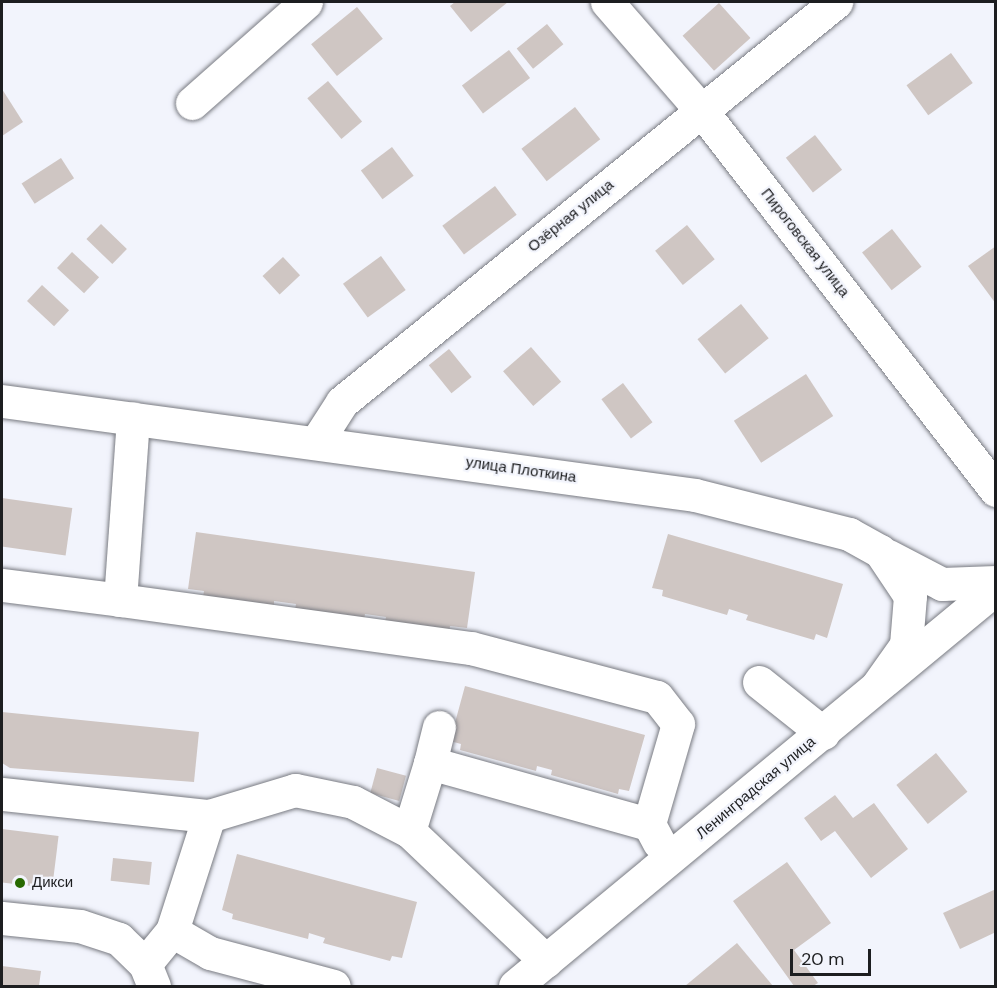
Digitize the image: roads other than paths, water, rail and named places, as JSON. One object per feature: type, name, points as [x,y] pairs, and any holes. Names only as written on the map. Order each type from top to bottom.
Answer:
[{"type":"street","points":[[192,103],[306,2]]},
{"type":"street","name":"Пироговская улица","points":[[607,2],[701,110],[996,490]]},
{"type":"street","name":"Озёрная улица","points":[[317,441],[342,402],[836,2]]},
{"type":"street","name":"улица Плоткина","points":[[2,401],[317,441],[694,495],[811,522],[880,551],[942,584],[996,582]]},
{"type":"street","points":[[120,600],[133,418]]},
{"type":"street","points":[[877,686],[894,667],[911,621],[910,596],[880,551]]},
{"type":"street","points":[[2,585],[471,648],[657,697],[678,724],[649,824],[669,860]]},
{"type":"street","name":"Ленинградская улица","points":[[515,987],[996,588]]},
{"type":"street","points":[[759,682],[823,733]]},
{"type":"street","points":[[409,831],[439,727]]},
{"type":"street","points":[[430,763],[649,824]]},
{"type":"street","points":[[2,795],[209,816],[296,790],[353,802],[409,831],[546,961]]},
{"type":"street","points":[[2,918],[80,926],[119,939],[149,975],[172,931],[209,816]]},
{"type":"street","points":[[172,931],[210,953],[334,987]]},
{"type":"place","name":"Дикси","points":[[20,883]]}]
